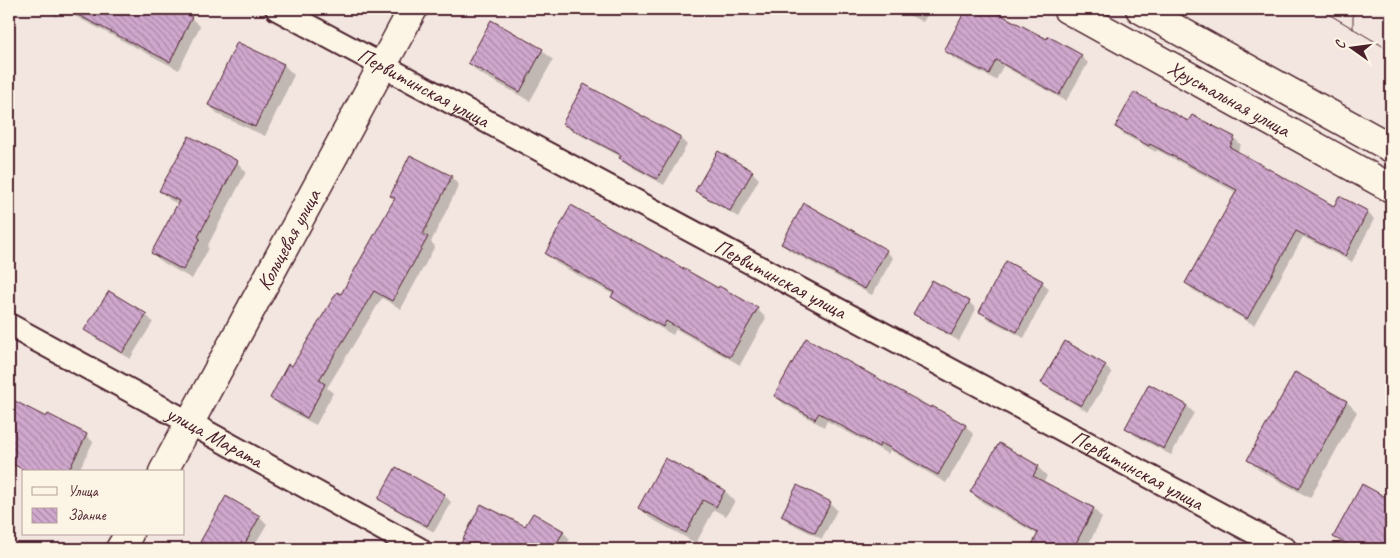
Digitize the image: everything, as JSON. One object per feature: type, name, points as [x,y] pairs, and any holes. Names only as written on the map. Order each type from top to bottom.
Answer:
[{"type":"main road","name":"Кольцевая улица","points":[[164,470],[413,9]]},
{"type":"main road","name":"Хрустальная улица","points":[[1067,9],[1391,188]]},
{"type":"main road","name":"Хрустальная улица","points":[[1140,9],[1391,148]]},
{"type":"main road","points":[[120,549],[128,536]]},
{"type":"street","name":"Первитинская улица","points":[[277,9],[1285,549]]},
{"type":"street","name":"улица Марата","points":[[9,325],[190,422],[419,549]]},
{"type":"building","points":[[66,9],[175,9],[192,17],[170,62]]},
{"type":"building","points":[[966,9],[990,9],[1047,39],[1048,36],[1082,55],[1059,95],[996,60],[989,74],[944,51]]},
{"type":"building","points":[[491,20],[543,49],[520,92],[468,63]]},
{"type":"building","points":[[237,42],[284,64],[255,127],[208,105]]},
{"type":"building","points":[[584,84],[681,137],[657,179],[619,158],[621,155],[562,124]]},
{"type":"building","points":[[1134,92],[1188,121],[1192,115],[1235,137],[1230,147],[1334,206],[1339,196],[1368,211],[1345,256],[1296,231],[1247,319],[1185,283],[1237,190],[1115,127]]},
{"type":"building","points":[[189,136],[238,161],[183,270],[151,253],[179,201],[159,191]]},
{"type":"building","points":[[718,151],[753,171],[730,211],[695,191]]},
{"type":"building","points":[[410,155],[452,176],[423,234],[428,237],[392,301],[374,291],[319,380],[325,384],[307,418],[270,398],[288,364],[292,366],[337,292],[341,294],[395,198],[390,196]]},
{"type":"building","points":[[804,203],[887,250],[865,289],[781,244]]},
{"type":"building","points":[[571,205],[718,288],[719,286],[758,308],[730,357],[666,321],[663,327],[611,297],[614,292],[545,254]]},
{"type":"building","points":[[1006,261],[1043,281],[1017,332],[979,312]]},
{"type":"building","points":[[932,280],[970,301],[951,335],[913,314]]},
{"type":"building","points":[[109,291],[147,314],[122,353],[84,330]]},
{"type":"building","points":[[806,338],[931,408],[932,406],[966,425],[938,475],[881,443],[879,447],[819,413],[815,419],[774,396]]},
{"type":"building","points":[[1065,341],[1106,365],[1081,406],[1041,383]]},
{"type":"building","points":[[1295,372],[1347,401],[1299,489],[1247,460]]},
{"type":"building","points":[[1149,384],[1187,405],[1164,449],[1125,428]]},
{"type":"building","points":[[9,398],[46,417],[48,414],[87,434],[69,470],[24,470],[9,462]]},
{"type":"building","points":[[999,443],[1039,466],[1033,476],[1094,508],[1073,549],[1030,549],[1038,533],[970,492]]},
{"type":"building","points":[[665,458],[725,490],[716,507],[703,500],[686,533],[638,508]]},
{"type":"building","points":[[396,467],[445,494],[427,526],[378,499]]},
{"type":"building","points":[[1362,484],[1391,500],[1391,549],[1356,549],[1333,537]]},
{"type":"building","points":[[797,485],[831,502],[815,533],[781,516]]},
{"type":"building","points":[[226,496],[260,516],[242,549],[213,549],[200,542]]},
{"type":"building","points":[[481,504],[525,526],[533,513],[564,531],[553,549],[458,549]]},
{"type":"tram line","points":[[1320,9],[1391,51]]},
{"type":"tram line","points":[[1353,9],[1353,29]]}]
